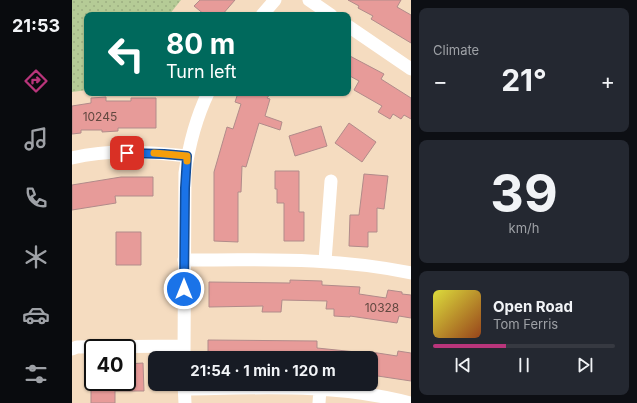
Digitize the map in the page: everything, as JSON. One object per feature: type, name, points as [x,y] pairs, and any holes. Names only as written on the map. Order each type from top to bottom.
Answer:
[{"type":"street","points":[[265,12],[275,0]]},
{"type":"street","points":[[309,0],[327,12]]},
{"type":"street","points":[[351,28],[411,69]]},
{"type":"street","points":[[184,351],[185,188],[187,156],[199,113],[207,96]]},
{"type":"street","points":[[72,158],[127,153],[187,156]]},
{"type":"street","points":[[325,261],[331,181]]},
{"type":"street","points":[[184,260],[290,259],[325,261],[411,273]]},
{"type":"street","points":[[72,349],[77,347],[163,351]]},
{"type":"street","points":[[184,391],[185,403]]},
{"type":"street","points":[[319,403],[320,391]]},
{"type":"street","points":[[340,391],[359,393],[410,403]]},
{"type":"green space","points":[[72,0],[181,0],[171,12],[84,12],[84,90],[72,92]]},
{"type":"building","points":[[200,0],[235,0],[225,12],[201,12],[194,6]]},
{"type":"building","points":[[348,0],[401,0],[397,7],[411,15],[411,43],[371,19],[373,16],[358,8],[359,6]]},
{"type":"building","points":[[351,57],[384,74],[381,79],[411,98],[411,119],[404,115],[401,119],[393,114],[390,119],[378,112],[382,106],[354,90],[359,81],[351,77]]},
{"type":"building","points":[[237,96],[269,96],[267,98],[270,99],[265,116],[282,122],[280,130],[259,123],[246,167],[242,166],[241,192],[238,192],[238,242],[214,241],[214,172],[227,127],[233,129],[241,104],[235,102]]},
{"type":"building","points":[[106,97],[106,101],[131,101],[131,98],[156,98],[156,128],[118,128],[118,131],[102,132],[102,130],[81,130],[81,133],[72,134],[72,106],[91,103],[91,98]]},
{"type":"building","points":[[349,123],[376,142],[362,162],[335,143]]},
{"type":"building","points":[[321,126],[327,146],[295,156],[289,136]]},
{"type":"building","points":[[275,171],[299,171],[299,212],[304,212],[304,241],[284,241],[284,203],[277,203]]},
{"type":"building","points":[[364,174],[388,176],[384,209],[377,208],[377,232],[368,232],[368,247],[349,246],[350,215],[359,215]]},
{"type":"building","points":[[121,177],[153,177],[153,196],[115,196],[116,203],[72,210],[72,185]]},
{"type":"building","points":[[116,232],[141,232],[141,265],[116,265]]},
{"type":"building","points":[[290,280],[322,281],[322,285],[360,287],[359,294],[386,298],[388,290],[402,292],[402,294],[411,295],[411,318],[399,316],[397,323],[350,316],[334,316],[334,309],[326,309],[327,301],[282,300],[281,312],[262,312],[263,306],[209,307],[209,282],[290,283]]},
{"type":"building","points":[[208,340],[317,341],[317,348],[346,351],[208,351]]},
{"type":"building","points":[[398,351],[411,353],[411,381],[378,376],[378,353],[397,356]]},
{"type":"building","points":[[136,363],[143,363],[144,391],[136,391]]},
{"type":"building","points":[[91,391],[115,391],[115,403],[91,403]]},
{"type":"slow traffic","points":[[154,153],[187,156],[187,161]]},
{"type":"route","points":[[127,153],[187,156],[185,173],[184,289]]}]
